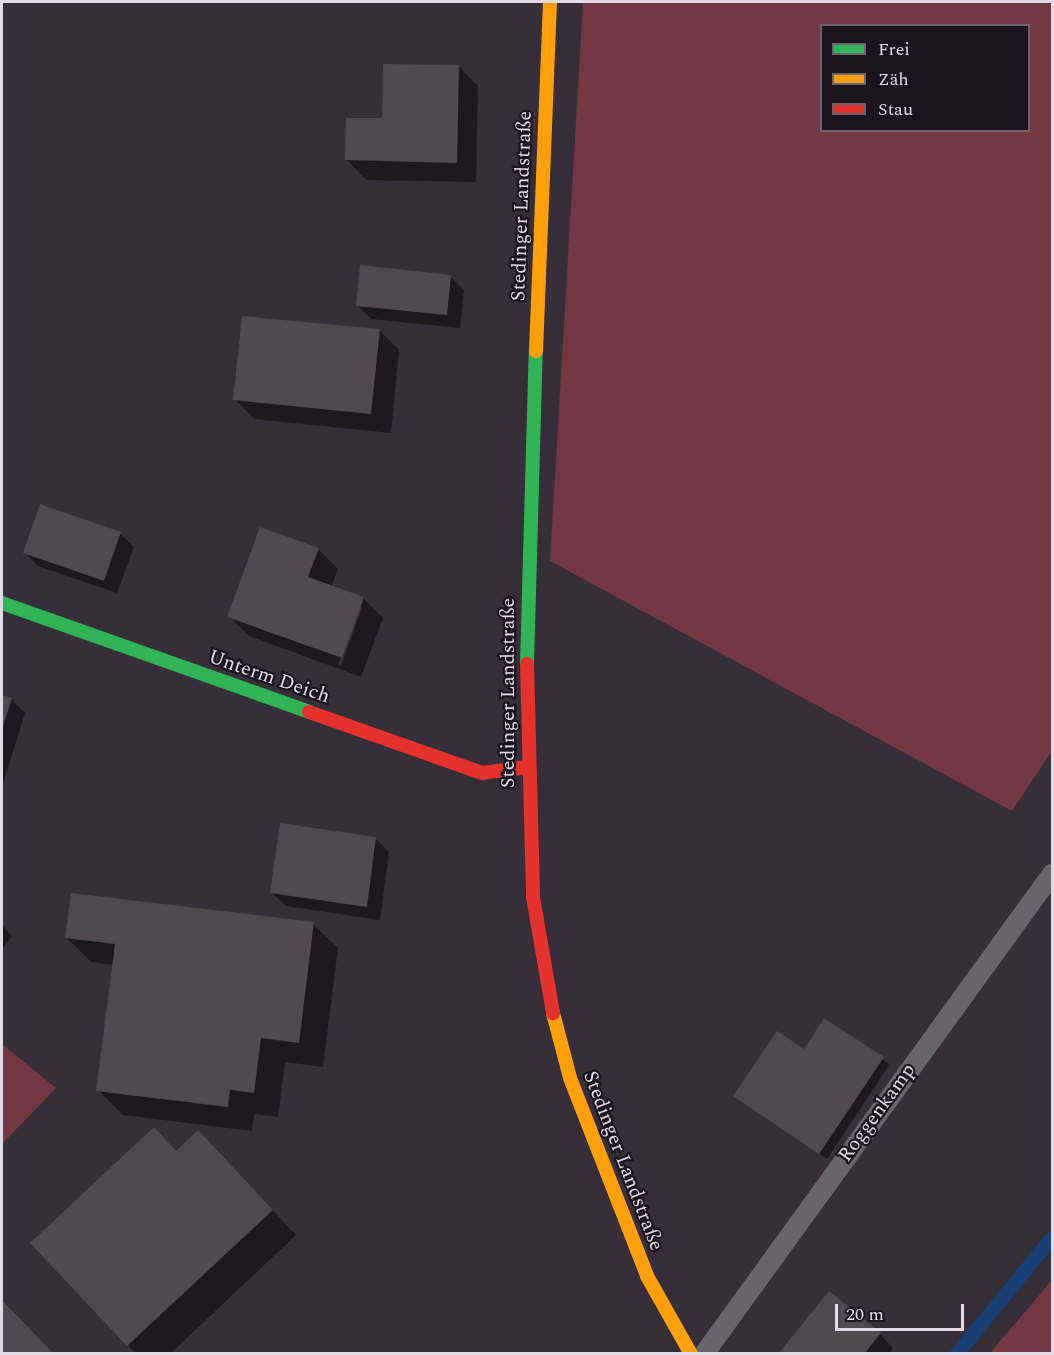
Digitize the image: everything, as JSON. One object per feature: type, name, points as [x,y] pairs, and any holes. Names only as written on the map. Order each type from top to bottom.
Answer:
[{"type":"main road","name":"Stedinger Landstraße","points":[[550,2],[528,560],[526,767],[533,897],[547,992],[567,1068],[647,1276],[691,1353]]},
{"type":"main road","name":"Unterm Deich","points":[[2,603],[482,773],[526,767]]},
{"type":"lane","name":"Roggenkamp","points":[[704,1353],[1053,874]]},
{"type":"shaded area","points":[[583,2],[1052,2],[1052,751],[1012,811],[550,561]]},
{"type":"shaded area","points":[[2,1044],[56,1088],[2,1144]]},
{"type":"shaded area","points":[[1052,1280],[1052,1353],[990,1353]]},
{"type":"building","points":[[383,64],[459,65],[457,163],[345,160],[346,118],[382,118]]},
{"type":"building","points":[[360,265],[451,275],[447,315],[356,306]]},
{"type":"building","points":[[242,316],[380,329],[371,414],[233,400]]},
{"type":"building","points":[[40,504],[121,532],[104,581],[23,553]]},
{"type":"building","points":[[260,527],[319,548],[308,577],[364,597],[342,658],[227,617]]},
{"type":"building","points":[[2,695],[12,698],[2,730]]},
{"type":"building","points":[[280,823],[376,837],[367,907],[270,893]]},
{"type":"building","points":[[71,893],[314,922],[299,1043],[261,1038],[254,1093],[230,1090],[228,1107],[96,1091],[115,944],[65,938]]},
{"type":"building","points":[[824,1018],[884,1057],[819,1154],[733,1096],[777,1031],[804,1049]]},
{"type":"building","points":[[154,1127],[176,1151],[198,1130],[273,1210],[127,1346],[30,1243]]},
{"type":"building","points":[[829,1291],[881,1333],[864,1354],[778,1354]]},
{"type":"building","points":[[2,1300],[54,1354],[2,1354]]},
{"type":"waterway","points":[[957,1354],[1052,1238]]},
{"type":"traffic: fast","points":[[527,664],[536,351]]},
{"type":"traffic: fast","points":[[2,603],[309,712]]},
{"type":"traffic: slow","points":[[536,351],[550,2]]},
{"type":"traffic: slow","points":[[553,1013],[570,1078],[647,1276],[691,1354]]},
{"type":"traffic: jam","points":[[527,664],[533,897],[553,1013]]},
{"type":"traffic: jam","points":[[309,712],[482,773],[527,767]]}]
